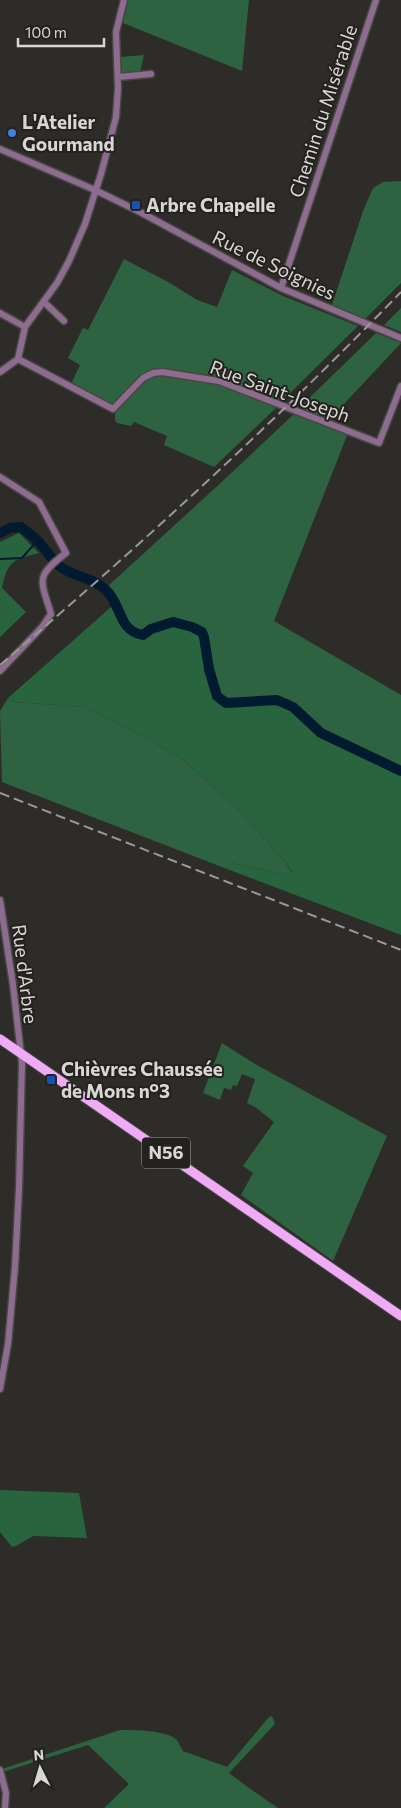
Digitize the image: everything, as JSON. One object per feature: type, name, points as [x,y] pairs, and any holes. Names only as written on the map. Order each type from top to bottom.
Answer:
[{"type":"main road","name":"N56","points":[[0,1039],[401,1316]]},
{"type":"street","points":[[0,372],[18,359],[25,327],[57,283],[85,224],[116,117],[118,77],[116,32],[124,0]]},
{"type":"street","name":"Chemin du Misérable","points":[[281,288],[376,0]]},
{"type":"street","points":[[118,77],[151,74]]},
{"type":"street","name":"Rue de Soignies","points":[[0,149],[95,190],[140,212],[281,288],[401,338]]},
{"type":"street","points":[[44,302],[64,321]]},
{"type":"street","points":[[0,313],[25,327]]},
{"type":"street","name":"Rue Saint-Joseph","points":[[18,359],[112,409],[143,378],[153,373],[162,372],[219,381],[378,443],[401,386]]},
{"type":"street","points":[[0,477],[39,502],[66,553],[49,567],[42,578],[42,587],[50,614],[42,627],[0,671]]},
{"type":"street","name":"Rue d'Arbre","points":[[0,900],[13,985],[22,1063],[15,1257],[8,1339],[0,1389]]},
{"type":"street","points":[[0,1770],[6,1792],[5,1808]]},
{"type":"green space","points":[[128,0],[249,0],[242,71],[123,23]]},
{"type":"green space","points":[[144,55],[140,72],[122,73],[120,57]]},
{"type":"green space","points":[[401,181],[401,283],[365,319],[332,305],[363,211],[373,188],[383,182]]},
{"type":"green space","points":[[124,259],[170,283],[197,300],[217,307],[232,270],[283,296],[358,326],[280,403],[223,380],[154,370],[116,402],[111,404],[71,384],[80,365],[68,358],[83,328],[88,330]]},
{"type":"green space","points":[[401,308],[401,332],[384,325]]},
{"type":"green space","points":[[376,333],[401,343],[328,421],[298,409]]},
{"type":"green space","points":[[160,374],[214,382],[278,406],[214,467],[164,445],[167,436],[134,422],[131,426],[117,423],[115,420],[115,413],[120,405],[147,378]]},
{"type":"green space","points":[[295,413],[348,433],[274,621],[401,695],[401,770],[330,738],[297,710],[279,700],[226,701],[216,692],[213,684],[206,644],[201,628],[182,622],[166,620],[156,624],[145,633],[138,633],[125,623],[126,613],[119,600],[117,602],[107,587]]},
{"type":"green space","points":[[19,533],[39,553],[23,557],[9,566],[2,588],[26,612],[0,637],[0,542]]},
{"type":"green space","points":[[119,600],[126,613],[125,625],[134,633],[144,635],[161,621],[171,620],[194,626],[204,641],[207,668],[217,696],[226,703],[277,700],[293,707],[321,733],[401,771],[401,935],[227,869],[231,863],[279,873],[292,872],[284,860],[238,809],[184,760],[137,733],[84,707],[15,702],[8,698]]},
{"type":"green space","points":[[8,698],[15,702],[84,707],[137,733],[184,760],[238,809],[284,860],[292,873],[279,873],[231,863],[227,869],[2,782],[0,711]]},
{"type":"green space","points":[[222,1043],[255,1064],[387,1136],[333,1261],[241,1195],[253,1173],[243,1166],[274,1122],[247,1103],[255,1079],[242,1074],[237,1086],[233,1085],[231,1090],[224,1088],[220,1100],[203,1093]]},
{"type":"green space","points":[[0,1490],[79,1493],[87,1538],[33,1536],[12,1547],[0,1532]]},
{"type":"green space","points":[[272,1716],[275,1724],[229,1773],[278,1808],[104,1808],[129,1784],[88,1745],[3,1772],[2,1769],[120,1730],[150,1731],[166,1734],[177,1740],[183,1751],[227,1767],[269,1717]]},
{"type":"waterway","points":[[0,533],[10,528],[21,527],[39,542],[62,568],[101,586],[111,596],[125,623],[135,633],[143,635],[151,629],[173,622],[202,632],[209,669],[217,696],[226,703],[277,700],[293,707],[321,733],[401,771]]},
{"type":"waterway","points":[[0,559],[22,558],[37,541]]},
{"type":"railway","points":[[0,665],[205,483],[304,389],[401,292]]},
{"type":"railway","points":[[0,793],[401,950]]},
{"type":"place","name":"L'Atelier Gourmand","points":[[12,133]]},
{"type":"place","name":"Arbre Chapelle","points":[[136,205]]},
{"type":"place","name":"Chièvres Chaussée de Mons n°3","points":[[51,1080]]}]
